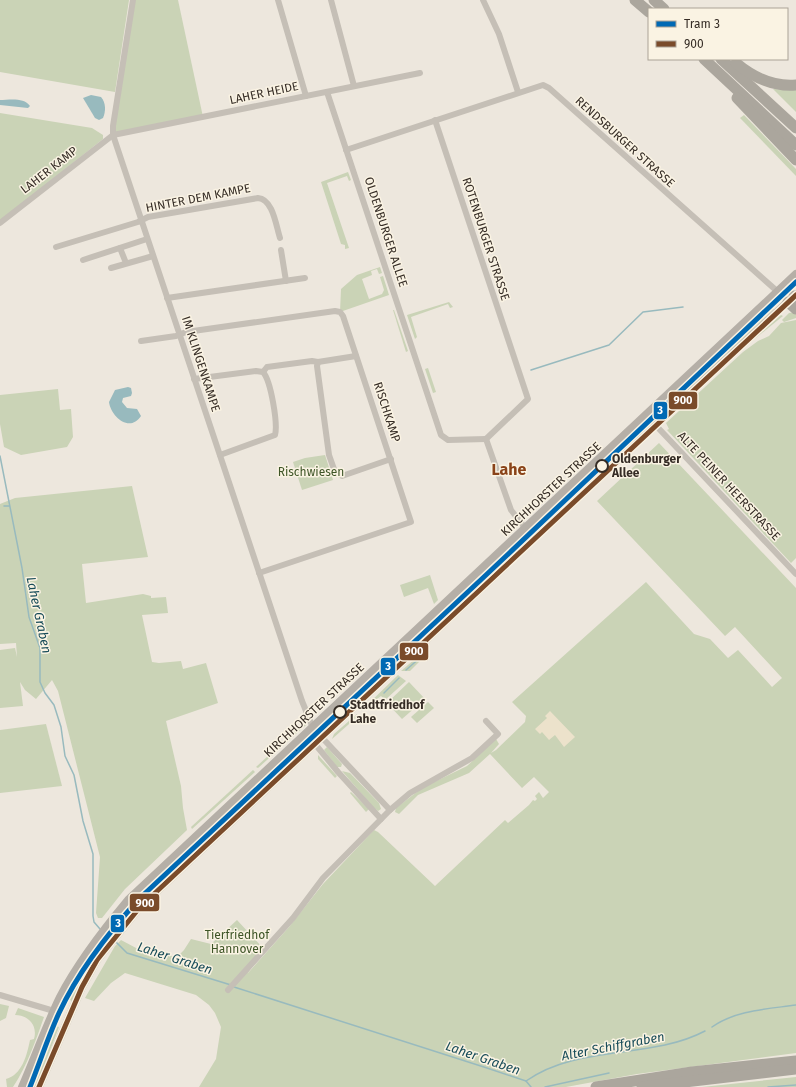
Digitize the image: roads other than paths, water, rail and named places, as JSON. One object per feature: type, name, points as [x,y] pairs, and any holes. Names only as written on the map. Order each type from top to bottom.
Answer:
[{"type":"highway","points":[[635,0],[648,11]]},
{"type":"highway","points":[[654,0],[663,8]]},
{"type":"highway","points":[[707,60],[718,64],[796,128]]},
{"type":"highway","points":[[732,60],[749,74],[760,80],[775,84],[796,85]]},
{"type":"highway","points":[[718,64],[796,145]]},
{"type":"highway","points":[[718,64],[732,92],[796,160]]},
{"type":"highway","points":[[596,1087],[685,1073],[796,1061]]},
{"type":"highway","points":[[642,1087],[796,1069]]},
{"type":"main road","name":"KIRCHHORSTER STRASSE","points":[[22,1087],[54,1011],[75,971],[100,934],[128,900],[526,529],[796,274]]},
{"type":"main road","points":[[777,291],[794,300]]},
{"type":"main road","name":"KIRCHHORSTER STRASSE","points":[[41,1085],[68,1017],[82,987],[110,943],[140,907],[182,866],[656,425],[794,300]]},
{"type":"main road","points":[[526,529],[534,539]]},
{"type":"main road","points":[[54,1011],[68,1017]]},
{"type":"street","name":"IM KLINGENKAMPE","points":[[133,0],[113,126],[113,136],[302,701],[313,728]]},
{"type":"street","points":[[278,0],[306,96]]},
{"type":"street","points":[[331,0],[354,86]]},
{"type":"street","points":[[483,0],[499,34],[518,92]]},
{"type":"street","name":"LAHER HEIDE","points":[[113,136],[354,86],[420,74]]},
{"type":"street","name":"RENDSBURGER STRASSE","points":[[435,120],[539,85],[550,88],[777,291]]},
{"type":"street","name":"OLDENBURGER ALLEE","points":[[327,92],[442,435],[448,440],[486,439]]},
{"type":"street","points":[[346,150],[435,120]]},
{"type":"street","name":"ROTENBURGER STRASSE","points":[[435,120],[528,399],[486,439]]},
{"type":"street","name":"LAHER KAMP","points":[[0,223],[113,136]]},
{"type":"street","name":"HINTER DEM KAMPE","points":[[141,220],[148,217],[262,198],[269,206],[280,238]]},
{"type":"street","points":[[56,247],[141,220]]},
{"type":"street","points":[[83,260],[147,238]]},
{"type":"street","points":[[120,248],[126,263]]},
{"type":"street","points":[[281,250],[286,281]]},
{"type":"street","points":[[111,268],[153,256]]},
{"type":"street","points":[[167,298],[305,278]]},
{"type":"street","name":"RISCHKAMP","points":[[141,341],[179,335],[193,331],[335,311],[340,312],[343,316],[391,459],[410,519],[409,524],[259,573]]},
{"type":"street","points":[[263,372],[267,367],[312,361],[318,362],[356,356]]},
{"type":"street","points":[[318,362],[329,455],[335,472],[342,476],[391,459]]},
{"type":"street","points":[[194,379],[256,371],[263,372],[267,378],[275,435],[220,455]]},
{"type":"street","name":"ALTE PEINER HEERSTRASSE","points":[[646,415],[796,574]]},
{"type":"street","points":[[486,439],[508,503],[526,529]]},
{"type":"street","points":[[228,990],[293,918],[323,878],[390,810],[410,792],[472,758],[498,734],[486,721]]},
{"type":"street","points":[[313,728],[390,810]]},
{"type":"street","points":[[313,728],[314,744],[381,819]]},
{"type":"street","points":[[0,995],[54,1011]]},
{"type":"water","points":[[91,95],[101,97],[104,102],[104,115],[103,118],[99,120],[95,118],[83,98]]},
{"type":"water","points":[[0,100],[20,100],[24,101],[30,106],[28,108],[0,105]]},
{"type":"water","points":[[128,387],[131,388],[131,396],[123,398],[122,402],[127,408],[137,409],[141,416],[137,421],[132,423],[127,423],[117,418],[110,408],[109,402],[115,390]]},
{"type":"waterway","points":[[531,370],[609,345],[643,312],[683,307]]},
{"type":"waterway","name":"Laher Graben","points":[[0,456],[22,568],[29,617],[40,648],[40,682],[45,693],[54,705],[61,727],[65,756],[74,775],[83,821],[93,854],[93,916],[94,922],[100,929]]},
{"type":"waterway","name":"Laher Graben","points":[[4,506],[9,506]]},
{"type":"waterway","points":[[406,670],[422,656]]},
{"type":"waterway","points":[[384,693],[399,678]]},
{"type":"waterway","name":"Laher Graben","points":[[105,933],[111,938]]},
{"type":"waterway","name":"Laher Graben","points":[[116,942],[127,953],[231,985]]},
{"type":"waterway","name":"Laher Graben","points":[[234,987],[526,1081],[531,1087]]},
{"type":"waterway","name":"Alter Schiffgraben","points":[[712,1027],[721,1021],[752,1011],[796,1005]]},
{"type":"waterway","name":"Alter Schiffgraben","points":[[526,1081],[546,1069],[568,1062],[661,1046],[684,1040],[705,1031]]},
{"type":"waterway","points":[[545,1087],[609,1073]]},
{"type":"waterway","points":[[768,1087],[796,1085]]},
{"type":"tram line","name":"3","points":[[30,1087],[55,1022],[67,997],[95,952],[140,898],[486,575],[796,282]]},
{"type":"place","name":"Oldenburger Allee","points":[[602,466]]},
{"type":"place","name":"Stadtfriedhof Lahe","points":[[340,712]]},
{"type":"district","name":"Lahe","points":[[509,469]]},
{"type":"park label","name":"Rischwiesen","points":[[311,472]]},
{"type":"park label","name":"Tierfriedhof Hannover","points":[[237,942]]}]
